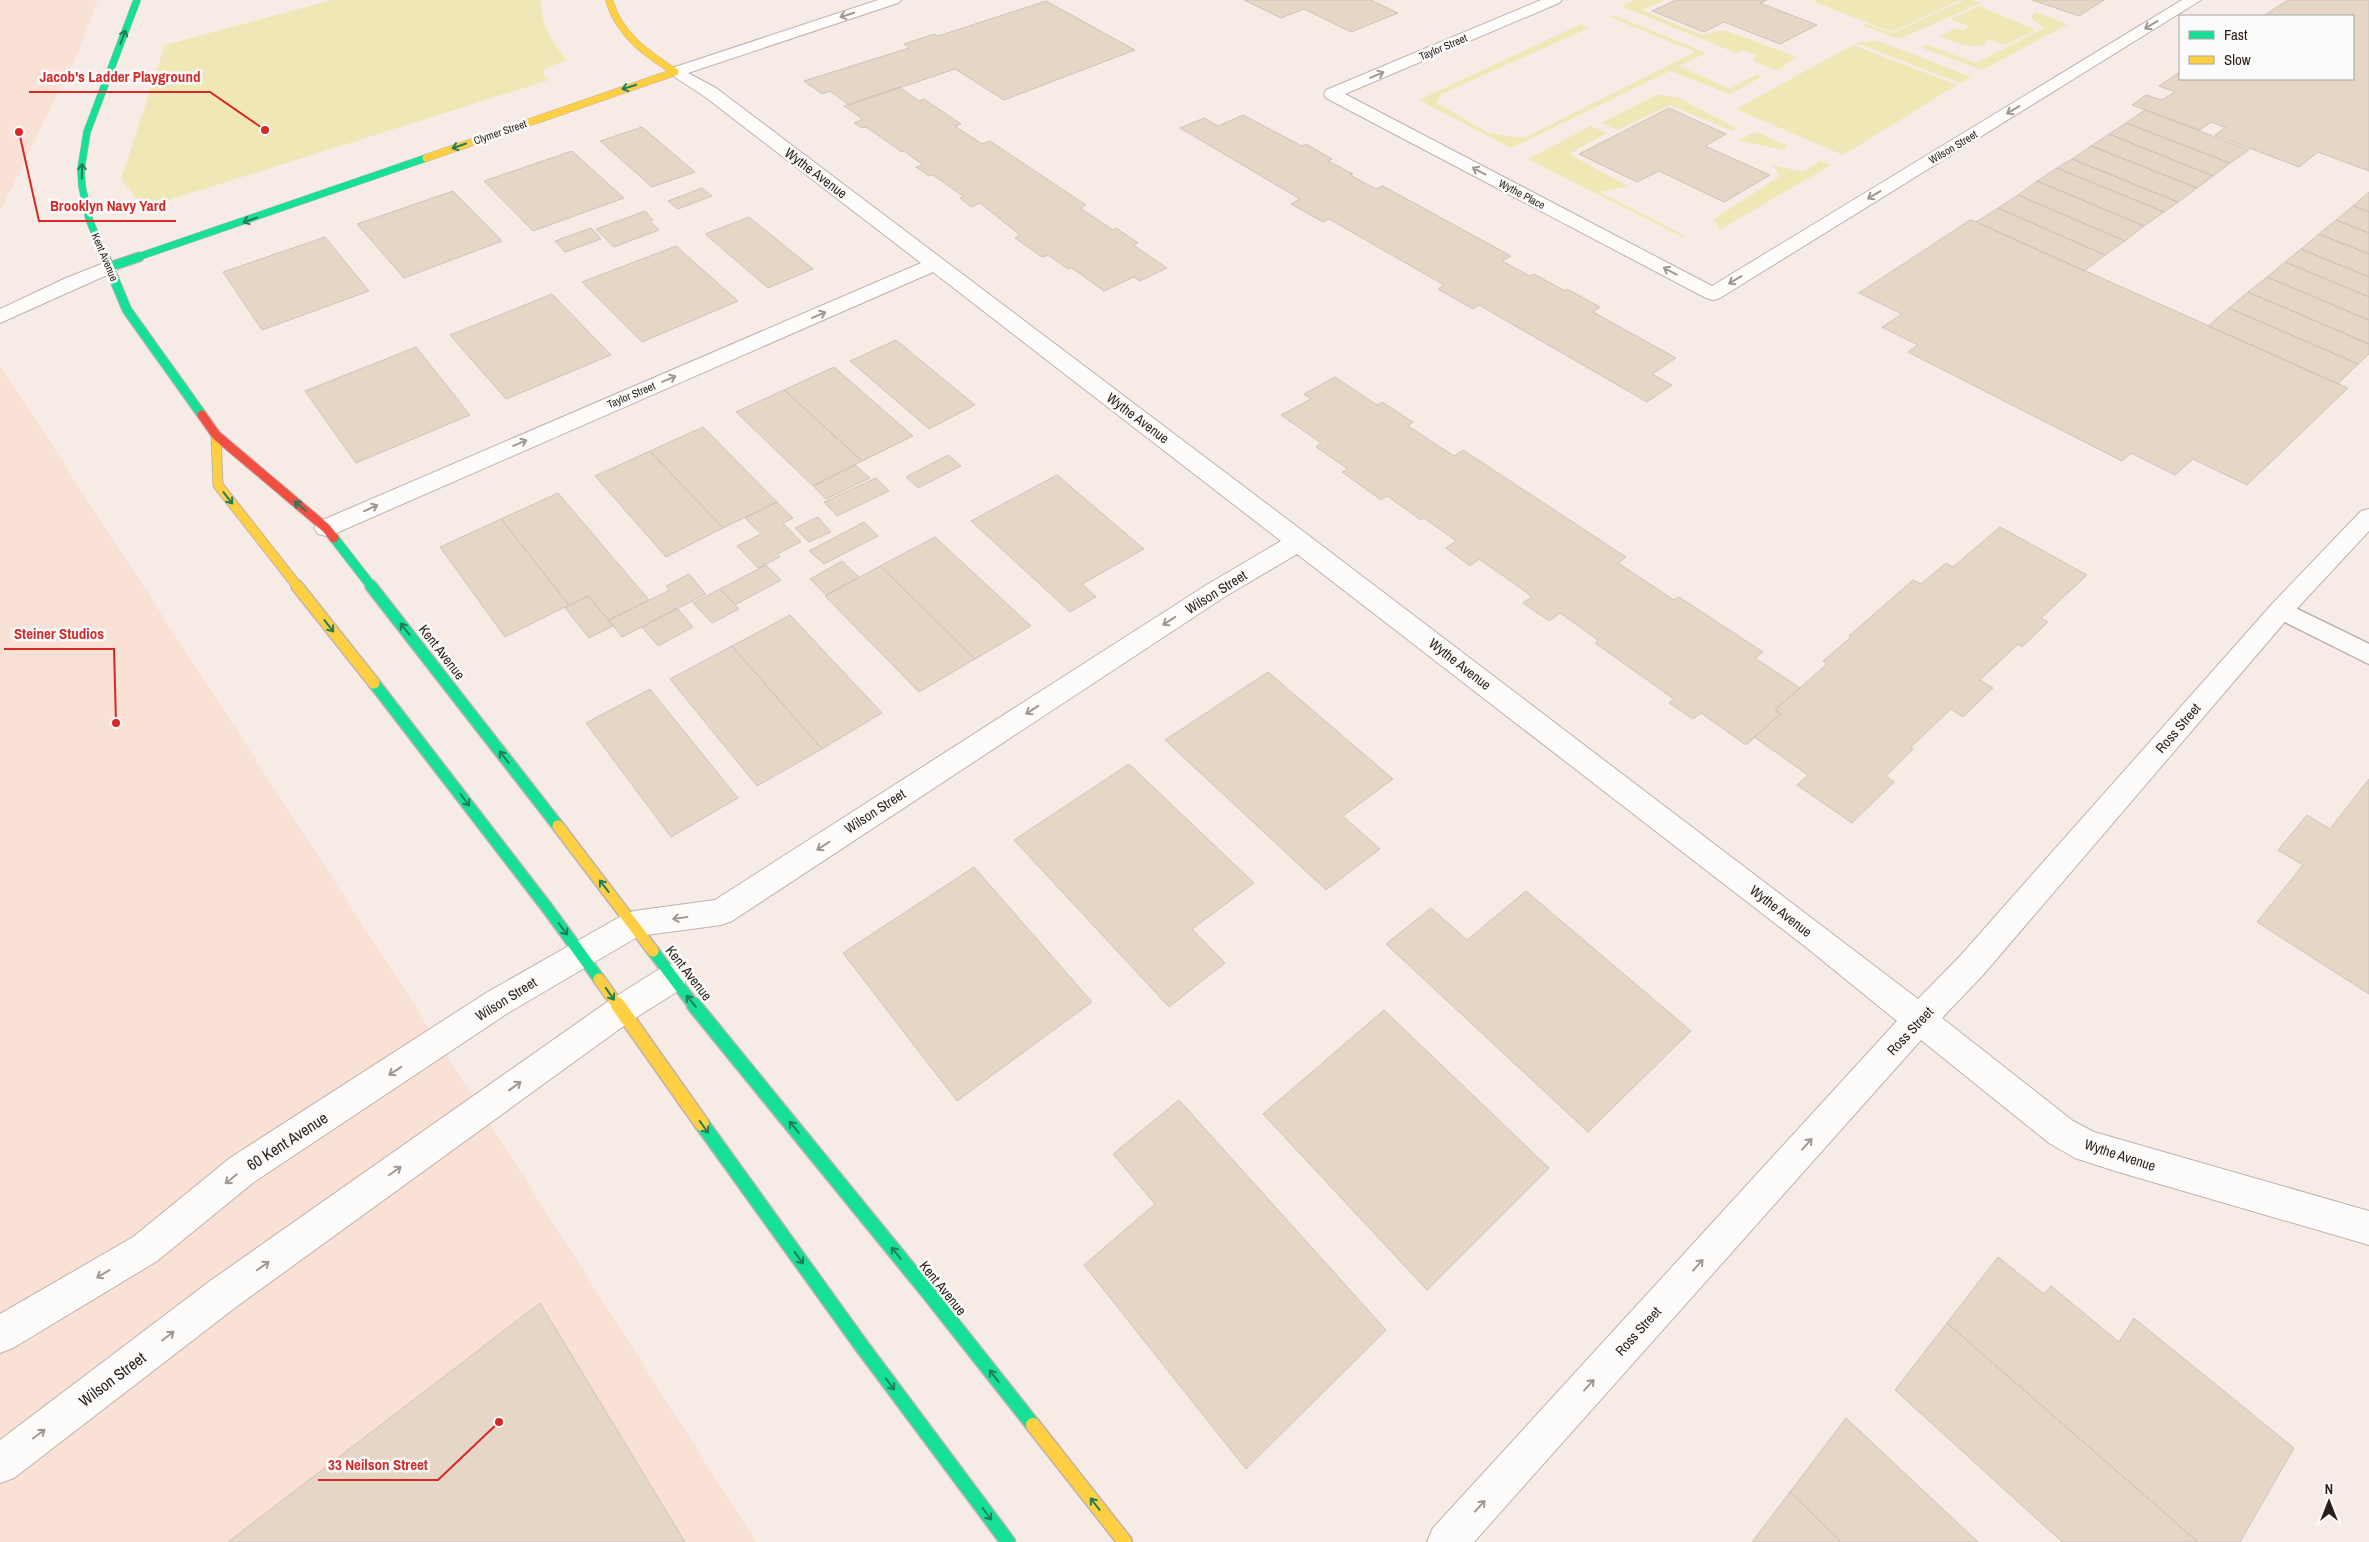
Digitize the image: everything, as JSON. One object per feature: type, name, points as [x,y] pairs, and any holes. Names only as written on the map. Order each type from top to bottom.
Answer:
[{"type":"main road","name":"Kent Avenue","points":[[137,0],[87,132],[82,160],[82,186],[89,219],[127,310],[216,435],[326,528],[634,924],[672,978],[927,1291],[1125,1542]]},
{"type":"main road","name":"Wythe Avenue","points":[[609,0],[615,22],[637,47],[675,72]]},
{"type":"main road","name":"Clymer Street","points":[[109,267],[675,72]]},
{"type":"main road","points":[[216,435],[218,485],[435,761],[582,954],[855,1336],[1008,1542]]},
{"type":"street","name":"Clymer Street","points":[[675,72],[893,0]]},
{"type":"street","name":"Taylor Street","points":[[1332,94],[1554,0]]},
{"type":"street","name":"Wilson Street","points":[[1713,294],[2193,0]]},
{"type":"street","name":"Wythe Avenue","points":[[675,72],[710,92],[1300,541],[1818,939],[1918,1021],[2061,1132],[2087,1146],[2369,1228]]},
{"type":"street","name":"Wythe Place","points":[[1332,94],[1713,294]]},
{"type":"street","name":"Taylor Street","points":[[326,528],[936,264]]},
{"type":"street","points":[[0,317],[109,267]]},
{"type":"street","name":"Ross Street","points":[[1447,1542],[1918,1021],[1972,965],[2281,610],[2369,517]]},
{"type":"street","name":"Wilson Street","points":[[436,1044],[497,1003],[634,924],[721,912],[1217,590],[1300,541]]},
{"type":"street","points":[[621,1010],[672,978]]},
{"type":"street","name":"Wilson Street","points":[[0,1464],[223,1294],[621,1010]]},
{"type":"street","name":"60 Kent Avenue","points":[[0,1335],[144,1249],[242,1170],[436,1044]]},
{"type":"lane","points":[[2281,610],[2369,655]]},
{"type":"shaded area","points":[[0,0],[98,0],[78,53],[0,211]]},
{"type":"shaded area","points":[[332,0],[541,0],[541,9],[548,33],[567,60],[546,68],[543,75],[549,80],[150,206],[142,206],[121,179],[165,45]]},
{"type":"shaded area","points":[[1636,0],[1664,0],[1642,10],[1702,35],[1724,30],[1797,57],[1777,71],[1754,61],[1756,55],[1743,50],[1736,53],[1621,6]]},
{"type":"shaded area","points":[[1817,0],[1959,0],[1892,32],[1814,2]]},
{"type":"shaded area","points":[[1964,0],[1973,0],[1981,3],[1899,39],[1862,25],[1863,23],[1893,33]]},
{"type":"shaded area","points":[[1979,6],[2036,30],[2005,45],[1989,39],[1981,47],[1963,45],[1940,37],[1955,28],[1963,30],[1969,26],[1950,19]]},
{"type":"shaded area","points":[[2035,12],[2068,24],[1982,70],[1920,47],[1927,45],[1976,63],[2044,28],[2031,18]]},
{"type":"shaded area","points":[[1614,15],[1706,53],[1679,66],[1730,89],[1756,75],[1763,76],[1730,94],[1670,71],[1511,148],[1419,100],[1581,24],[1589,28],[1441,94],[1437,103],[1488,133],[1524,138],[1695,52],[1610,17]]},
{"type":"shaded area","points":[[1879,41],[1971,77],[1960,83],[1856,43]]},
{"type":"shaded area","points":[[1853,45],[1957,85],[1843,155],[1736,109]]},
{"type":"shaded area","points":[[1657,95],[1677,97],[1736,128],[1732,131],[1670,105],[1618,130],[1601,123]]},
{"type":"shaded area","points":[[1591,126],[1607,133],[1569,154],[1628,186],[1600,192],[1683,235],[1684,238],[1528,159]]},
{"type":"shaded area","points":[[1756,132],[1788,146],[1783,150],[1737,140]]},
{"type":"shaded area","points":[[1820,161],[1831,165],[1721,229],[1713,220],[1780,176],[1773,165],[1803,172]]},
{"type":"shaded area","points":[[0,365],[392,970],[756,1542],[0,1542]]},
{"type":"building","points":[[1244,0],[1371,0],[1398,13],[1351,32],[1304,9],[1281,18]]},
{"type":"building","points":[[1676,0],[1767,0],[1760,3],[1817,25],[1780,44],[1724,22],[1704,32],[1652,11]]},
{"type":"building","points":[[2032,0],[2104,0],[2079,16]]},
{"type":"building","points":[[2288,0],[2369,0],[2369,171],[2318,152],[2299,167],[2215,135],[2226,127],[2211,122],[2200,130],[2132,105],[2146,95],[2162,100],[2175,92],[2159,86],[2179,73],[2179,80],[2354,80],[2354,15],[2265,15]]},
{"type":"building","points":[[1046,1],[1135,50],[1004,100],[955,69],[849,105],[830,91],[822,94],[804,81],[909,48],[904,44],[934,34],[938,36]]},
{"type":"building","points":[[899,87],[919,101],[924,99],[961,124],[955,126],[982,144],[990,141],[1086,205],[1080,208],[1113,230],[1116,228],[1138,243],[1133,245],[1167,268],[1140,281],[1134,277],[1104,291],[1072,268],[1068,269],[1048,255],[1042,257],[1015,238],[1020,235],[980,203],[971,207],[960,198],[964,197],[933,175],[929,176],[916,167],[923,165],[904,151],[902,152],[866,127],[862,128],[854,123],[863,119],[844,106]]},
{"type":"building","points":[[1669,108],[1726,134],[1705,146],[1770,175],[1724,202],[1659,171],[1637,182],[1579,154]]},
{"type":"building","points":[[2145,110],[2249,150],[2230,163],[2126,123]]},
{"type":"building","points":[[1243,115],[1302,146],[1306,144],[1332,159],[1328,161],[1353,174],[1350,175],[1376,189],[1383,186],[1511,256],[1502,261],[1530,276],[1534,274],[1565,291],[1567,289],[1600,307],[1593,312],[1676,358],[1652,374],[1672,385],[1647,402],[1479,305],[1473,309],[1438,289],[1444,285],[1329,219],[1323,222],[1291,204],[1300,199],[1180,128],[1204,118],[1218,126]]},
{"type":"building","points":[[2126,123],[2230,163],[2213,176],[2109,134]]},
{"type":"building","points":[[642,127],[695,172],[652,187],[600,141]]},
{"type":"building","points":[[2109,134],[2213,176],[2197,188],[2091,146]]},
{"type":"building","points":[[2091,146],[2197,188],[2178,202],[2072,159]]},
{"type":"building","points":[[572,151],[624,198],[533,231],[484,181]]},
{"type":"building","points":[[2072,159],[2178,202],[2164,212],[2057,168]]},
{"type":"building","points":[[2057,168],[2164,212],[2144,226],[2037,181]]},
{"type":"building","points":[[2037,181],[2144,226],[2125,241],[2018,195]]},
{"type":"building","points":[[702,188],[712,196],[678,209],[668,201]]},
{"type":"building","points":[[453,191],[502,241],[404,278],[357,224]]},
{"type":"building","points":[[2369,192],[2369,212],[2353,206]]},
{"type":"building","points":[[2018,195],[2125,241],[2105,255],[1998,208]]},
{"type":"building","points":[[2353,206],[2369,212],[2369,233],[2336,220]]},
{"type":"building","points":[[1998,208],[2105,255],[2084,271],[1976,222]]},
{"type":"building","points":[[645,211],[653,220],[650,221],[659,230],[614,247],[596,229]]},
{"type":"building","points":[[749,217],[813,269],[768,288],[705,234]]},
{"type":"building","points":[[1970,220],[2348,388],[2247,485],[2193,459],[2175,475],[2131,453],[2122,461],[1908,352],[1918,345],[1882,327],[1902,314],[1859,293]]},
{"type":"building","points":[[2336,220],[2369,233],[2369,254],[2319,234]]},
{"type":"building","points":[[591,228],[601,239],[565,252],[555,241]]},
{"type":"building","points":[[2319,234],[2369,254],[2369,277],[2301,249]]},
{"type":"building","points":[[325,237],[369,291],[262,330],[223,272]]},
{"type":"building","points":[[676,246],[738,301],[642,342],[582,282]]},
{"type":"building","points":[[2301,249],[2369,277],[2369,297],[2285,262]]},
{"type":"building","points":[[2285,262],[2369,297],[2369,320],[2267,277]]},
{"type":"building","points":[[2267,277],[2369,320],[2369,344],[2248,292]]},
{"type":"building","points":[[2248,292],[2369,344],[2369,354],[2358,364],[2229,308]]},
{"type":"building","points":[[552,294],[611,355],[506,399],[450,335]]},
{"type":"building","points":[[2229,308],[2358,364],[2338,384],[2208,326]]},
{"type":"building","points":[[896,340],[975,405],[929,429],[850,361]]},
{"type":"building","points":[[416,347],[470,415],[356,463],[305,391]]},
{"type":"building","points":[[834,367],[913,436],[862,461],[784,390]]},
{"type":"building","points":[[1335,377],[1377,405],[1382,402],[1413,422],[1408,426],[1454,456],[1463,450],[1626,557],[1618,563],[1674,600],[1679,597],[1763,652],[1755,658],[1800,688],[1775,710],[1781,714],[1746,745],[1701,713],[1693,719],[1669,703],[1674,699],[1595,643],[1598,640],[1560,613],[1549,621],[1523,603],[1532,597],[1526,592],[1479,559],[1470,566],[1446,548],[1456,541],[1424,518],[1421,520],[1387,496],[1381,500],[1342,472],[1348,469],[1316,447],[1321,443],[1281,415],[1311,399],[1304,394]]},
{"type":"building","points":[[784,390],[862,461],[813,486],[736,412]]},
{"type":"building","points":[[703,427],[777,502],[723,528],[650,451]]},
{"type":"building","points":[[650,451],[723,528],[666,557],[595,476]]},
{"type":"building","points":[[948,455],[961,466],[918,488],[906,477]]},
{"type":"building","points":[[855,465],[870,478],[826,499],[813,486]]},
{"type":"building","points":[[1057,475],[1144,549],[1082,584],[1096,597],[1070,612],[971,521]]},
{"type":"building","points":[[876,478],[889,491],[837,516],[824,502]]},
{"type":"building","points":[[558,493],[649,600],[609,620],[588,596],[569,605],[501,519]]},
{"type":"building","points":[[777,502],[793,518],[783,523],[801,542],[777,554],[780,557],[758,568],[737,546],[761,534],[745,518]]},
{"type":"building","points":[[818,517],[831,532],[809,542],[795,528]]},
{"type":"building","points":[[501,519],[569,605],[505,637],[440,547]]},
{"type":"building","points":[[864,522],[878,536],[824,564],[809,551]]},
{"type":"building","points":[[2000,527],[2087,575],[2041,618],[2048,622],[2022,647],[2018,644],[1980,680],[1993,688],[1963,717],[1951,709],[1910,748],[1913,749],[1886,776],[1894,782],[1852,823],[1797,785],[1808,775],[1754,737],[1781,714],[1775,710],[1827,664],[1823,661],[1913,580],[1921,584],[1946,563],[1953,567]]},
{"type":"building","points":[[935,537],[1031,626],[975,659],[880,566]]},
{"type":"building","points":[[842,561],[859,577],[826,595],[810,579]]},
{"type":"building","points":[[766,565],[781,580],[735,605],[720,589]]},
{"type":"building","points":[[880,566],[975,659],[919,692],[825,596]]},
{"type":"building","points":[[689,574],[706,594],[622,637],[609,620],[670,590],[666,586]]},
{"type":"building","points":[[720,589],[739,609],[712,623],[693,603]]},
{"type":"building","points":[[588,596],[613,626],[589,638],[565,608]]},
{"type":"building","points":[[677,608],[693,627],[658,646],[642,627]]},
{"type":"building","points":[[790,615],[882,713],[822,749],[732,646]]},
{"type":"building","points":[[732,646],[822,749],[757,786],[670,679]]},
{"type":"building","points":[[1268,672],[1393,779],[1343,816],[1380,849],[1326,890],[1165,740]]},
{"type":"building","points":[[650,689],[738,798],[671,837],[586,723]]},
{"type":"building","points":[[1129,764],[1254,883],[1192,929],[1225,963],[1169,1007],[1014,840]]},
{"type":"building","points":[[2369,779],[2369,994],[2257,922],[2303,865],[2278,850],[2307,815],[2330,829]]},
{"type":"building","points":[[974,867],[1092,1002],[957,1101],[843,953]]},
{"type":"building","points":[[1526,891],[1691,1031],[1588,1132],[1386,944],[1431,908],[1467,940]]},
{"type":"building","points":[[1384,1010],[1549,1168],[1427,1290],[1263,1114]]},
{"type":"building","points":[[1179,1100],[1386,1330],[1246,1469],[1084,1265],[1155,1204],[1113,1154]]},
{"type":"building","points":[[1998,1257],[2044,1294],[2051,1286],[2119,1342],[2134,1318],[2294,1448],[2240,1542],[2198,1542],[1947,1323]]},
{"type":"building","points":[[540,1303],[685,1542],[228,1542]]},
{"type":"building","points":[[1947,1323],[2198,1542],[2062,1542],[1895,1390]]},
{"type":"building","points":[[1846,1418],[1978,1542],[1841,1542],[1790,1492]]},
{"type":"building","points":[[1790,1492],[1841,1542],[1752,1542]]},
{"type":"traffic: fast","points":[[137,0],[87,132],[81,169],[82,186],[89,219],[127,310],[202,415]]},
{"type":"traffic: fast","points":[[109,267],[426,158]]},
{"type":"traffic: fast","points":[[334,538],[558,826]]},
{"type":"traffic: fast","points":[[374,683],[548,909],[599,979]]},
{"type":"traffic: fast","points":[[653,951],[672,978],[927,1291],[1033,1425]]},
{"type":"traffic: fast","points":[[702,1124],[861,1345],[1008,1542]]},
{"type":"traffic: slow","points":[[609,0],[618,24],[625,34],[653,58],[675,72]]},
{"type":"traffic: slow","points":[[426,158],[675,72]]},
{"type":"traffic: slow","points":[[216,435],[218,485],[374,683]]},
{"type":"traffic: slow","points":[[558,826],[653,951]]},
{"type":"traffic: slow","points":[[599,979],[702,1124]]},
{"type":"traffic: slow","points":[[1033,1425],[1125,1542]]},
{"type":"traffic: jam","points":[[202,415],[216,435],[326,528],[334,538]]},
{"type":"place","name":"Jacob's Ladder Playground","points":[[265,130]]},
{"type":"place","name":"Brooklyn Navy Yard","points":[[19,132]]},
{"type":"place","name":"Steiner Studios","points":[[116,723]]},
{"type":"place","name":"33 Neilson Street","points":[[499,1422]]}]
